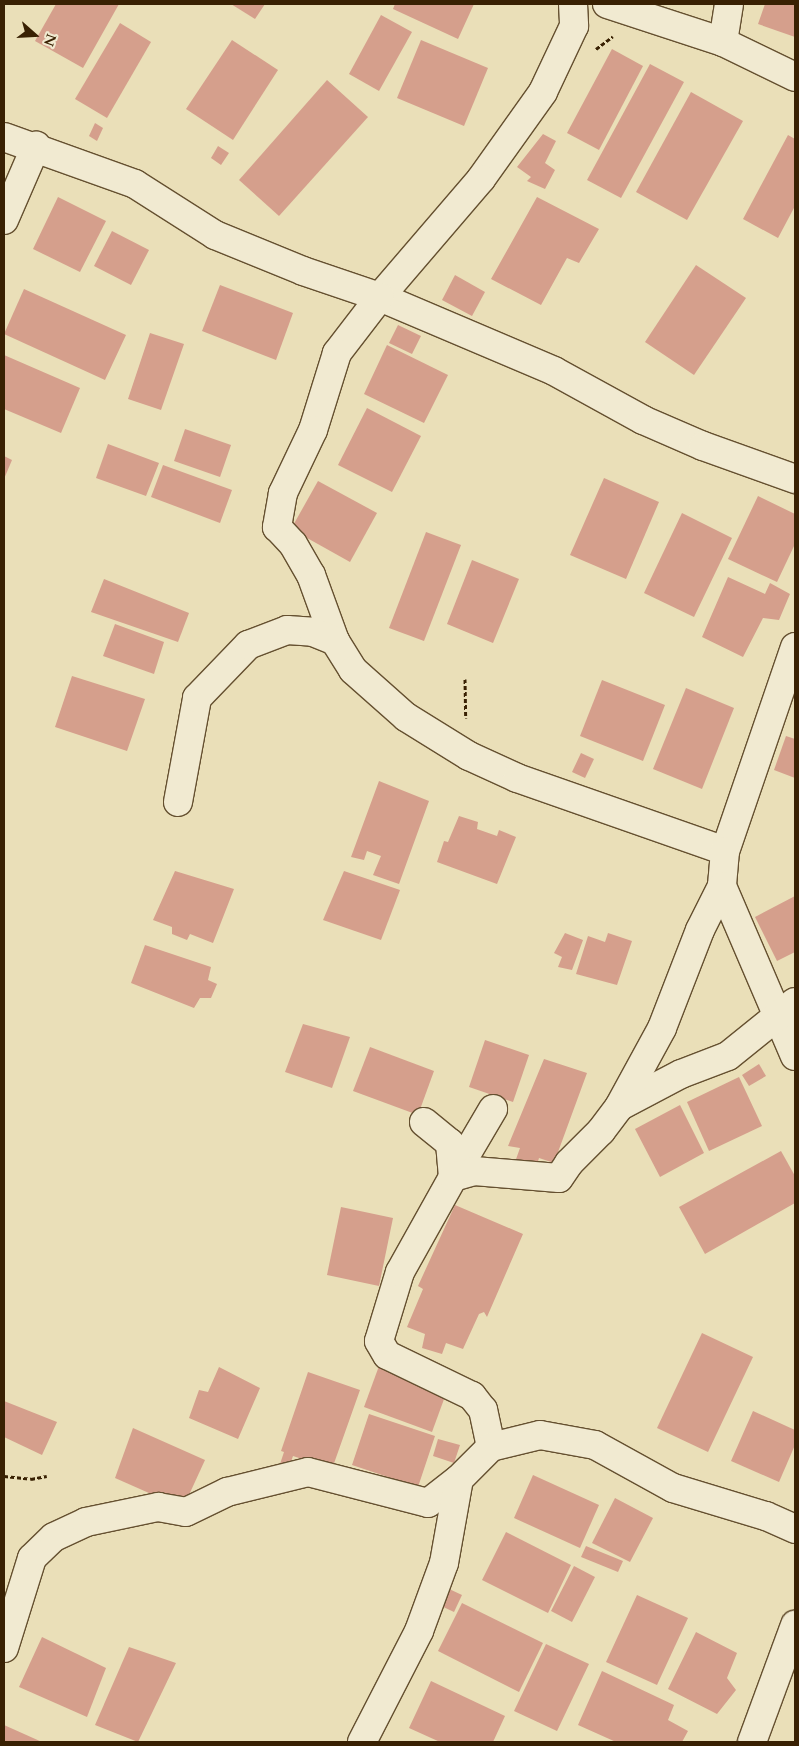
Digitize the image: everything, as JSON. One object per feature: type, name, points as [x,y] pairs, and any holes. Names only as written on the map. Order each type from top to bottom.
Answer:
[{"type":"street","points":[[573,4],[574,26],[542,92],[481,179],[380,296],[337,353],[313,430],[283,493],[277,527],[293,544],[311,575],[335,641],[353,670],[406,716],[469,756],[517,778],[725,850]]},
{"type":"street","points":[[607,4],[723,42],[795,77]]},
{"type":"street","points":[[723,42],[730,4]]},
{"type":"street","points":[[4,137],[36,146],[135,184],[215,235],[303,271],[380,296],[554,370],[643,420],[703,446],[795,479]]},
{"type":"street","points":[[4,220],[36,146]]},
{"type":"street","points":[[178,802],[197,698],[248,645],[287,630],[313,632],[335,641]]},
{"type":"street","points":[[453,1177],[474,1170],[559,1178],[569,1163],[602,1131],[619,1107],[662,1028],[700,930],[722,886],[725,850],[795,647]]},
{"type":"street","points":[[722,886],[786,1008],[795,1056]]},
{"type":"street","points":[[619,1107],[681,1074],[728,1056],[786,1008]]},
{"type":"street","points":[[490,1447],[482,1410],[472,1396],[387,1355],[379,1341],[400,1272],[493,1109]]},
{"type":"street","points":[[424,1122],[450,1143],[453,1177]]},
{"type":"street","points":[[4,1648],[32,1558],[54,1537],[86,1522],[158,1507],[186,1512],[227,1492],[308,1472],[428,1503],[459,1479],[490,1447],[540,1435],[595,1445],[673,1488],[766,1516],[795,1529]]},
{"type":"street","points":[[362,1742],[419,1631],[444,1564],[459,1479]]},
{"type":"street","points":[[752,1742],[795,1625]]},
{"type":"path","points":[[4,1476],[31,1479],[47,1476]]},
{"type":"building","points":[[56,4],[119,4],[83,68],[35,41]]},
{"type":"building","points":[[231,4],[265,4],[255,19]]},
{"type":"building","points":[[395,4],[474,4],[458,39],[393,9]]},
{"type":"building","points":[[765,4],[795,4],[795,37],[758,24]]},
{"type":"building","points":[[381,15],[412,32],[379,91],[349,74]]},
{"type":"building","points":[[120,23],[151,42],[107,118],[75,99]]},
{"type":"building","points":[[232,40],[278,70],[233,140],[186,109]]},
{"type":"building","points":[[421,40],[488,68],[464,126],[397,98]]},
{"type":"building","points":[[612,49],[643,66],[599,150],[567,133]]},
{"type":"building","points":[[650,64],[684,82],[621,198],[587,180]]},
{"type":"building","points":[[327,80],[368,117],[279,216],[239,180]]},
{"type":"building","points":[[691,92],[743,121],[687,220],[636,192]]},
{"type":"building","points":[[95,123],[103,128],[97,141],[89,136]]},
{"type":"building","points":[[543,134],[556,141],[545,163],[555,170],[545,189],[527,181],[531,177],[517,167]]},
{"type":"building","points":[[788,135],[795,139],[795,206],[778,238],[743,219]]},
{"type":"building","points":[[218,146],[229,153],[221,165],[211,158]]},
{"type":"building","points":[[58,197],[106,221],[80,272],[33,249]]},
{"type":"building","points":[[537,197],[599,229],[579,263],[567,258],[541,305],[491,279]]},
{"type":"building","points":[[112,231],[149,250],[131,285],[94,266]]},
{"type":"building","points":[[696,265],[746,298],[694,375],[645,342]]},
{"type":"building","points":[[455,275],[485,292],[472,316],[442,300]]},
{"type":"building","points":[[220,285],[293,313],[276,360],[202,331]]},
{"type":"building","points":[[24,289],[126,335],[105,380],[4,334]]},
{"type":"building","points":[[398,325],[421,336],[412,354],[389,343]]},
{"type":"building","points":[[150,333],[184,344],[161,410],[128,399]]},
{"type":"building","points":[[387,345],[448,375],[424,423],[364,394]]},
{"type":"building","points":[[4,355],[80,388],[61,433],[4,409]]},
{"type":"building","points":[[367,408],[421,436],[392,492],[338,465]]},
{"type":"building","points":[[185,429],[231,445],[220,477],[174,461]]},
{"type":"building","points":[[108,444],[159,463],[146,496],[96,478]]},
{"type":"building","points":[[4,456],[12,460],[4,479]]},
{"type":"building","points":[[163,465],[232,490],[220,523],[151,497]]},
{"type":"building","points":[[604,478],[659,502],[626,579],[570,555]]},
{"type":"building","points":[[318,481],[377,513],[350,562],[291,529]]},
{"type":"building","points":[[758,496],[795,514],[795,544],[777,582],[728,559]]},
{"type":"building","points":[[682,513],[732,538],[694,617],[644,593]]},
{"type":"building","points":[[426,532],[461,545],[424,641],[389,628]]},
{"type":"building","points":[[472,560],[519,579],[493,643],[447,624]]},
{"type":"building","points":[[728,577],[765,594],[770,583],[790,594],[779,620],[763,618],[743,657],[702,637]]},
{"type":"building","points":[[104,579],[189,613],[178,642],[91,612]]},
{"type":"building","points":[[115,624],[164,642],[154,674],[103,656]]},
{"type":"building","points":[[72,676],[145,699],[127,751],[55,727]]},
{"type":"building","points":[[602,680],[665,705],[643,761],[580,736]]},
{"type":"building","points":[[686,688],[734,708],[702,789],[653,769]]},
{"type":"building","points":[[786,736],[795,739],[795,778],[774,770]]},
{"type":"building","points":[[581,753],[594,759],[585,778],[572,772]]},
{"type":"building","points":[[379,781],[429,801],[399,884],[373,875],[381,856],[367,851],[364,860],[351,857]]},
{"type":"building","points":[[459,816],[478,822],[477,829],[497,836],[499,830],[516,837],[497,884],[437,862],[444,841],[448,842]]},
{"type":"building","points":[[175,871],[234,889],[213,943],[190,934],[187,940],[172,934],[172,927],[153,920]]},
{"type":"building","points":[[344,871],[400,890],[381,940],[323,920]]},
{"type":"building","points":[[795,896],[795,952],[777,961],[755,917]]},
{"type":"building","points":[[565,933],[583,940],[572,970],[558,967],[562,957],[554,953]]},
{"type":"building","points":[[608,933],[632,941],[617,985],[576,974],[588,936],[605,942]]},
{"type":"building","points":[[145,945],[211,967],[208,980],[217,984],[211,998],[200,998],[194,1008],[131,983]]},
{"type":"building","points":[[303,1024],[350,1037],[332,1088],[285,1072]]},
{"type":"building","points":[[485,1040],[529,1055],[513,1102],[469,1087]]},
{"type":"building","points":[[370,1047],[434,1071],[418,1115],[353,1091]]},
{"type":"building","points":[[544,1059],[587,1073],[554,1163],[539,1158],[536,1168],[515,1162],[520,1148],[508,1146]]},
{"type":"building","points":[[759,1064],[766,1076],[749,1086],[742,1075]]},
{"type":"building","points":[[739,1077],[762,1126],[709,1151],[687,1102]]},
{"type":"building","points":[[680,1105],[704,1153],[660,1177],[635,1129]]},
{"type":"building","points":[[781,1151],[795,1176],[795,1203],[705,1254],[679,1207]]},
{"type":"building","points":[[455,1205],[523,1234],[487,1317],[484,1312],[479,1314],[463,1349],[446,1343],[442,1354],[422,1348],[425,1334],[407,1327],[423,1289],[418,1286]]},
{"type":"building","points":[[341,1207],[393,1218],[379,1286],[327,1275]]},
{"type":"building","points":[[702,1333],[753,1357],[708,1452],[657,1428]]},
{"type":"building","points":[[379,1366],[447,1391],[432,1432],[364,1407]]},
{"type":"building","points":[[219,1367],[260,1388],[238,1439],[189,1418],[199,1390],[208,1392]]},
{"type":"building","points":[[308,1372],[360,1390],[332,1469],[293,1456],[288,1470],[279,1467],[284,1452],[281,1451]]},
{"type":"building","points":[[4,1401],[57,1422],[42,1455],[4,1437]]},
{"type":"building","points":[[753,1411],[795,1430],[795,1445],[779,1482],[731,1461]]},
{"type":"building","points":[[369,1414],[435,1436],[418,1487],[352,1465]]},
{"type":"building","points":[[133,1428],[205,1460],[183,1508],[115,1478]]},
{"type":"building","points":[[438,1439],[460,1445],[454,1463],[433,1456]]},
{"type":"building","points":[[533,1475],[599,1505],[580,1548],[514,1518]]},
{"type":"building","points":[[615,1498],[653,1518],[630,1562],[592,1543]]},
{"type":"building","points":[[506,1532],[571,1565],[548,1613],[482,1580]]},
{"type":"building","points":[[586,1546],[623,1561],[618,1572],[581,1557]]},
{"type":"building","points":[[574,1566],[595,1577],[572,1622],[551,1611]]},
{"type":"building","points":[[447,1588],[462,1595],[454,1612],[439,1605]]},
{"type":"building","points":[[637,1595],[688,1618],[657,1685],[606,1662]]},
{"type":"building","points":[[462,1603],[543,1643],[519,1692],[438,1651]]},
{"type":"building","points":[[696,1632],[737,1653],[727,1678],[736,1690],[717,1714],[668,1689]]},
{"type":"building","points":[[42,1637],[106,1668],[87,1717],[19,1687]]},
{"type":"building","points":[[546,1644],[589,1664],[557,1731],[514,1711]]},
{"type":"building","points":[[129,1647],[176,1663],[138,1742],[95,1725]]},
{"type":"building","points":[[602,1671],[674,1705],[668,1720],[688,1731],[682,1742],[616,1742],[578,1725]]},
{"type":"building","points":[[431,1681],[505,1716],[493,1742],[440,1742],[409,1728]]},
{"type":"building","points":[[4,1725],[42,1742],[4,1742]]}]
